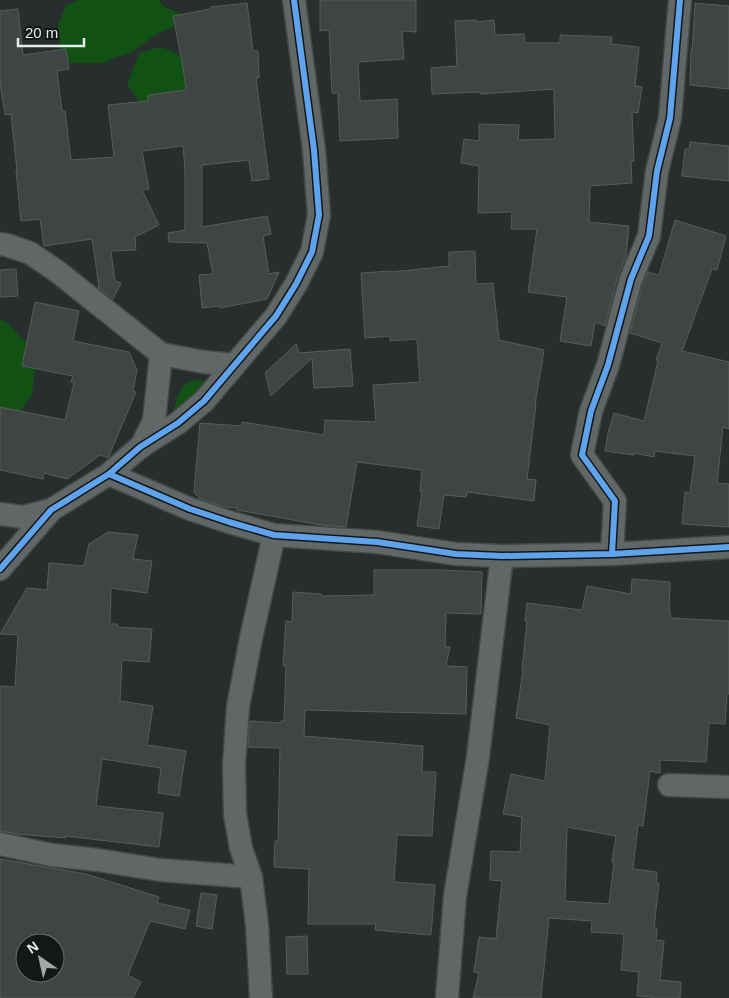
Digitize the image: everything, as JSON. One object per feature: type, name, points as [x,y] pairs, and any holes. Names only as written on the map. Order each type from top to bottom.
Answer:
[{"type":"street","points":[[0,569],[51,510],[109,474],[140,447],[178,423],[204,401],[276,316],[296,284],[312,252],[319,215],[314,150],[294,0]]},
{"type":"street","points":[[612,554],[615,501],[582,455],[591,411],[608,365],[631,279],[649,236],[657,171],[670,118],[680,0]]},
{"type":"street","points":[[0,244],[30,253],[58,272],[161,354],[204,362],[234,365]]},
{"type":"street","points":[[140,447],[154,421],[161,354]]},
{"type":"street","points":[[109,474],[190,509],[274,535],[377,542],[456,554],[502,556],[612,554],[729,547]]},
{"type":"street","points":[[0,514],[23,517],[51,510]]},
{"type":"street","points":[[262,998],[257,924],[251,877],[242,848],[236,814],[235,755],[238,707],[274,535]]},
{"type":"street","points":[[447,998],[455,896],[478,757],[502,556]]},
{"type":"street","points":[[670,785],[729,787]]},
{"type":"street","points":[[0,844],[52,855],[160,870],[251,877]]},
{"type":"green space","points":[[79,0],[159,0],[163,6],[181,14],[182,24],[160,32],[133,51],[102,63],[62,63],[58,26],[66,5]]},
{"type":"green space","points":[[160,47],[172,51],[188,61],[196,88],[145,109],[127,85],[139,53]]},
{"type":"green space","points":[[0,319],[9,324],[21,338],[37,351],[32,395],[20,411],[0,408]]},
{"type":"green space","points":[[199,380],[214,383],[170,428],[183,386],[191,381]]},
{"type":"building","points":[[320,0],[416,0],[416,32],[402,31],[404,59],[358,62],[360,101],[397,99],[398,138],[340,141],[338,93],[332,93],[329,30],[320,31]]},
{"type":"building","points":[[247,3],[253,51],[258,51],[259,78],[256,78],[269,179],[252,181],[249,160],[202,165],[202,227],[267,216],[271,234],[263,236],[269,274],[279,272],[267,299],[220,308],[220,306],[202,308],[199,275],[213,274],[207,243],[169,242],[168,233],[185,230],[183,146],[142,151],[149,189],[142,190],[159,225],[135,237],[136,250],[111,251],[115,281],[121,283],[113,299],[98,287],[92,239],[44,246],[40,219],[21,221],[11,114],[5,115],[0,82],[0,11],[18,9],[23,55],[66,49],[69,69],[57,71],[62,111],[65,111],[71,160],[114,157],[108,105],[148,101],[148,95],[186,90],[173,16],[211,9],[211,7]]},
{"type":"building","points":[[695,3],[729,6],[729,89],[690,85]]},
{"type":"building","points":[[476,20],[476,22],[494,20],[495,35],[524,34],[525,43],[560,43],[560,35],[612,37],[611,44],[639,47],[635,86],[642,87],[638,113],[632,112],[634,161],[631,161],[632,183],[590,186],[589,222],[629,226],[626,257],[618,275],[605,326],[595,322],[591,346],[560,341],[567,297],[528,292],[537,229],[511,229],[512,212],[478,213],[479,166],[461,163],[464,139],[479,141],[479,124],[519,125],[518,140],[555,139],[554,89],[480,94],[480,92],[432,94],[431,68],[457,66],[455,21]]},
{"type":"building","points":[[690,142],[729,146],[729,181],[682,176],[685,149],[689,149]]},
{"type":"building","points":[[675,220],[726,236],[717,270],[712,269],[682,351],[729,362],[729,429],[723,427],[717,483],[729,484],[729,527],[682,524],[685,492],[690,493],[695,456],[655,451],[654,457],[634,453],[634,455],[605,451],[614,413],[644,421],[658,361],[656,360],[662,343],[630,333],[643,283],[648,272],[659,275]]},
{"type":"building","points":[[475,251],[476,284],[493,283],[499,340],[544,350],[535,404],[527,479],[536,480],[534,501],[467,492],[466,497],[444,495],[439,529],[417,526],[422,491],[420,491],[422,470],[357,462],[346,527],[321,525],[237,510],[237,508],[225,507],[200,499],[194,492],[200,423],[242,426],[242,422],[324,435],[325,420],[376,422],[373,385],[420,382],[417,339],[390,341],[390,336],[365,338],[361,273],[449,266],[449,252]]},
{"type":"building","points":[[16,269],[18,296],[0,297],[0,270]]},
{"type":"building","points":[[35,302],[79,311],[73,341],[129,352],[137,370],[133,391],[136,392],[108,458],[100,455],[67,479],[44,473],[43,479],[0,470],[0,407],[65,420],[74,383],[71,382],[73,376],[22,366]]},
{"type":"building","points":[[296,344],[299,353],[350,349],[353,386],[314,388],[312,358],[271,396],[265,373]]},
{"type":"building","points":[[108,532],[138,535],[133,559],[152,561],[147,593],[111,588],[110,624],[118,624],[117,627],[152,629],[149,662],[122,660],[120,701],[153,706],[147,745],[186,751],[179,796],[158,793],[161,768],[102,759],[96,806],[163,813],[159,847],[65,836],[65,838],[0,831],[0,686],[15,687],[18,635],[0,634],[27,588],[47,590],[49,563],[84,566],[89,544]]},
{"type":"building","points":[[374,570],[482,572],[481,614],[446,613],[445,647],[450,647],[446,666],[467,667],[466,714],[305,710],[304,736],[423,746],[422,772],[436,772],[432,836],[397,835],[394,882],[435,885],[431,935],[375,930],[376,924],[308,924],[309,869],[274,867],[275,841],[278,841],[280,748],[248,747],[250,721],[281,723],[281,721],[284,721],[286,666],[283,665],[286,621],[292,622],[293,592],[321,594],[321,596],[374,595]]},
{"type":"building","points":[[632,579],[670,582],[670,618],[729,621],[729,694],[727,694],[725,724],[709,723],[706,762],[660,760],[660,773],[650,771],[643,826],[638,825],[633,869],[657,872],[656,883],[659,883],[654,928],[657,928],[656,940],[664,941],[660,980],[681,982],[680,998],[637,996],[639,972],[621,970],[624,934],[591,932],[592,921],[549,918],[541,998],[473,998],[479,973],[474,972],[479,937],[496,939],[502,881],[490,880],[491,851],[520,852],[522,817],[503,814],[511,774],[545,781],[550,725],[516,718],[523,670],[527,603],[582,610],[587,586],[631,594]],"holes":[[[567,827],[616,836],[609,904],[565,901]]]},
{"type":"building","points":[[0,859],[86,874],[159,897],[157,903],[190,910],[185,929],[150,921],[128,975],[141,982],[133,998],[0,998]]},
{"type":"building","points":[[201,893],[217,895],[212,929],[196,926]]},
{"type":"building","points":[[307,936],[308,974],[287,974],[286,937]]},
{"type":"cycle path","points":[[0,569],[51,510],[109,474],[140,447],[178,423],[204,401],[276,316],[296,284],[312,252],[319,215],[314,150],[294,0]]},
{"type":"cycle path","points":[[612,554],[615,501],[582,455],[591,411],[608,365],[631,279],[649,236],[657,171],[670,118],[680,0]]},
{"type":"cycle path","points":[[109,474],[190,509],[274,535],[377,542],[456,554],[502,556],[612,554],[729,547]]}]
